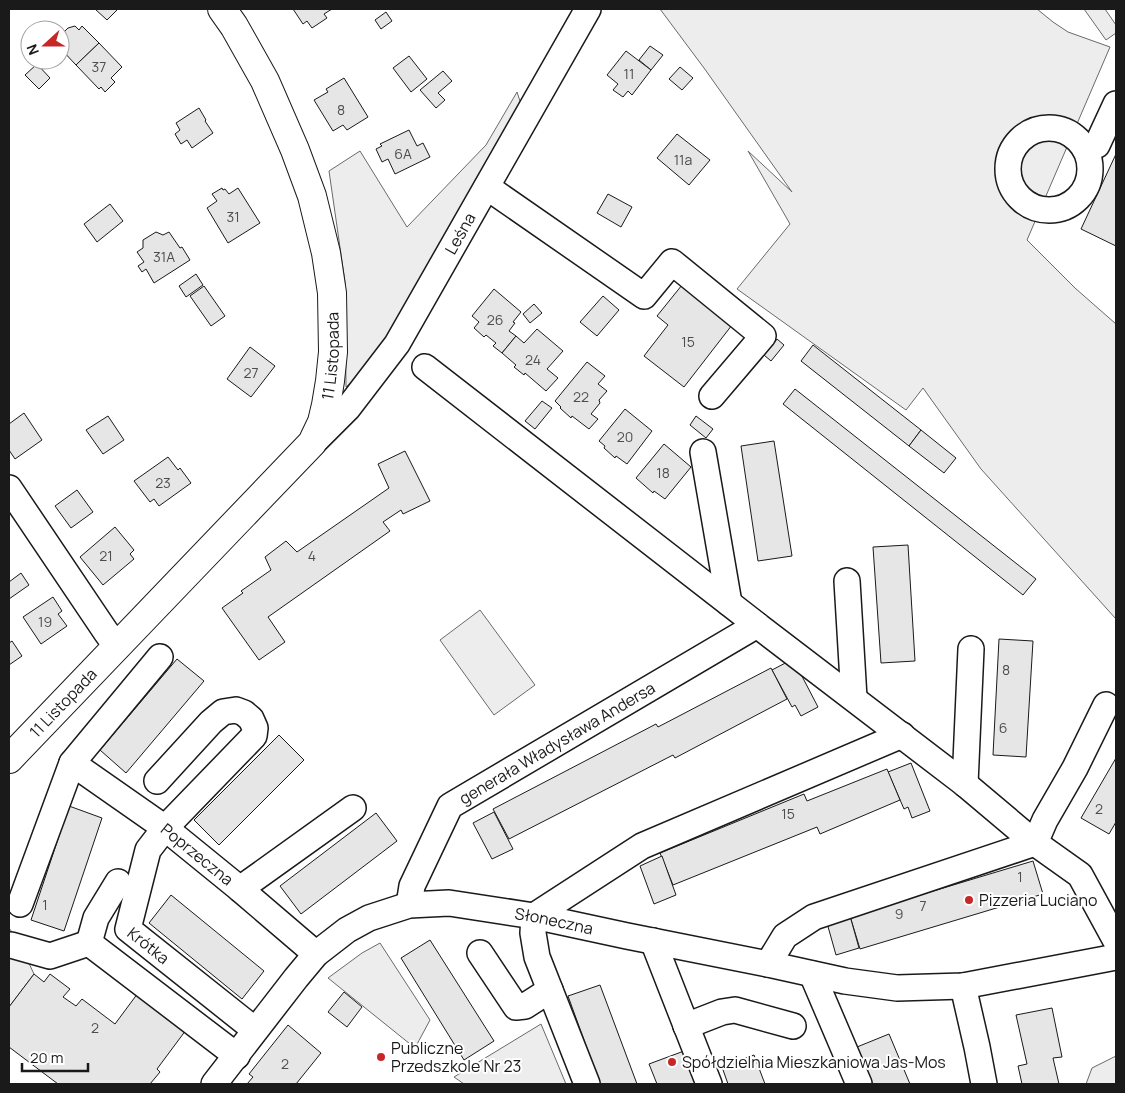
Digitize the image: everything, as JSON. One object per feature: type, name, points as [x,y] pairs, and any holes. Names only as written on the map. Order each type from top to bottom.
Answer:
[{"type":"main road","name":"11 Listopada","points":[[9,759],[312,444],[322,422],[330,381],[333,352],[332,293],[326,253],[312,196],[295,150],[265,81],[234,26],[222,9]]},
{"type":"street","name":"Leśna","points":[[312,444],[348,408],[397,344],[588,9]]},
{"type":"street","points":[[1084,147],[1097,145],[1116,104]]},
{"type":"street","points":[[487,188],[644,296],[672,262],[763,336],[712,396]]},
{"type":"street","points":[[425,367],[729,604],[965,784],[1035,843],[1080,875],[1116,941]]},
{"type":"street","points":[[703,452],[729,604]]},
{"type":"street","points":[[9,488],[117,646]]},
{"type":"street","points":[[847,581],[854,698]]},
{"type":"street","name":"generała Władysława Andersa","points":[[409,905],[412,886],[450,806],[757,625]]},
{"type":"street","points":[[965,784],[971,649]]},
{"type":"street","points":[[20,904],[72,763],[160,658]]},
{"type":"street","points":[[768,964],[785,936],[814,917],[1035,843],[1045,820],[1075,768],[1106,704]]},
{"type":"street","points":[[157,780],[211,722],[223,712],[236,710],[244,713],[251,719],[255,728],[254,736],[165,828]]},
{"type":"street","points":[[587,1084],[537,957],[533,933],[534,916],[642,846],[902,735]]},
{"type":"street","name":"Poprzeczna","points":[[72,763],[165,828],[316,954]]},
{"type":"street","points":[[240,889],[353,808]]},
{"type":"street","name":"Krótka","points":[[165,828],[148,850],[128,929],[255,1030]]},
{"type":"street","points":[[89,943],[96,918],[118,882]]},
{"type":"street","name":"Słoneczna","points":[[214,1084],[316,954],[347,930],[369,918],[409,905],[449,904],[534,916],[845,981],[897,988],[963,986],[1116,957]]},
{"type":"street","points":[[653,941],[709,1084]]},
{"type":"street","points":[[9,945],[50,956],[89,943]]},
{"type":"street","points":[[89,943],[237,1056]]},
{"type":"street","points":[[480,953],[516,1007],[525,1006],[550,990]]},
{"type":"street","points":[[812,974],[859,1084]]},
{"type":"street","points":[[963,986],[984,1084]]},
{"type":"street","points":[[686,1026],[722,1012],[735,1010],[793,1026]]},
{"type":"shaded area","points":[[660,9],[1037,9],[1068,32],[1110,47],[1027,240],[1075,288],[1116,324],[1116,619],[981,469],[923,388],[906,410],[737,289],[790,224],[748,151],[792,192]]},
{"type":"shaded area","points":[[1084,9],[1105,9],[1116,25],[1116,33],[1106,40]]},
{"type":"shaded area","points":[[517,92],[523,110],[371,365],[346,387],[345,282],[329,171],[360,151],[407,227],[486,145]]},
{"type":"shaded area","points":[[480,610],[535,685],[494,715],[440,640]]},
{"type":"shaded area","points":[[9,928],[18,940],[34,974],[9,1007]]},
{"type":"shaded area","points":[[380,943],[430,1020],[415,1048],[328,978],[362,953]]},
{"type":"shaded area","points":[[541,1024],[566,1084],[464,1084],[454,1077]]},
{"type":"shaded area","points":[[1116,1056],[1116,1084],[1086,1084],[1092,1068]]},
{"type":"building","points":[[95,9],[118,9],[107,20]]},
{"type":"building","points":[[293,9],[332,9],[324,14],[327,18],[312,28],[307,21],[303,24]]},
{"type":"building","points":[[386,12],[392,21],[381,29],[375,20]]},
{"type":"building","points":[[75,26],[79,30],[82,26],[99,43],[76,65],[70,59],[70,27]]},
{"type":"building","points":[[99,43],[122,67],[111,78],[115,82],[105,92],[101,87],[99,89],[76,65]]},
{"type":"building","points":[[650,46],[663,55],[651,70],[639,60]]},
{"type":"building","points":[[626,51],[651,70],[632,95],[628,91],[623,97],[613,90],[618,84],[607,75]]},
{"type":"building","points":[[409,56],[427,79],[411,92],[393,68]]},
{"type":"building","points":[[680,67],[693,78],[682,90],[669,79]]},
{"type":"building","points":[[30,70],[43,70],[50,78],[39,89],[25,75]]},
{"type":"building","points":[[443,71],[452,81],[438,93],[445,100],[436,108],[420,90]]},
{"type":"building","points":[[344,78],[368,117],[347,130],[343,125],[333,131],[314,100],[328,92],[326,89]]},
{"type":"building","points":[[199,108],[213,133],[192,148],[187,140],[181,144],[175,134],[180,130],[176,123]]},
{"type":"building","points":[[409,130],[417,146],[423,143],[430,157],[395,174],[388,159],[382,162],[376,149],[382,146],[380,144]]},
{"type":"building","points":[[677,134],[710,160],[689,185],[657,158]]},
{"type":"building","points":[[1116,154],[1116,246],[1081,229]]},
{"type":"building","points":[[222,188],[229,194],[238,188],[260,223],[228,243],[207,208],[217,201],[212,194]]},
{"type":"building","points":[[608,194],[632,207],[621,227],[597,213]]},
{"type":"building","points":[[110,204],[123,221],[97,242],[84,224]]},
{"type":"building","points":[[156,232],[163,235],[169,232],[190,260],[154,283],[146,269],[142,272],[138,266],[144,262],[137,252],[143,248],[143,240]]},
{"type":"building","points":[[196,274],[203,285],[186,297],[179,286]]},
{"type":"building","points":[[682,285],[732,325],[684,387],[644,356],[668,325],[657,316]]},
{"type":"building","points":[[204,286],[225,316],[211,326],[190,296]]},
{"type":"building","points":[[494,289],[521,312],[509,331],[516,336],[502,353],[493,346],[496,343],[486,335],[484,337],[474,328],[479,322],[472,316]]},
{"type":"building","points":[[603,296],[619,310],[597,336],[580,322]]},
{"type":"building","points":[[534,304],[542,313],[530,323],[523,314]]},
{"type":"building","points":[[537,329],[563,351],[547,369],[558,378],[546,391],[525,373],[524,375],[514,367],[516,365],[502,353],[516,336],[524,343]]},
{"type":"building","points":[[777,339],[784,345],[771,361],[764,355]]},
{"type":"building","points":[[813,345],[921,430],[909,446],[801,361]]},
{"type":"building","points":[[250,347],[275,366],[251,397],[227,379]]},
{"type":"building","points":[[587,362],[605,376],[598,384],[607,391],[591,414],[598,419],[589,429],[572,416],[571,418],[555,401]]},
{"type":"building","points":[[795,389],[1036,579],[1023,595],[783,404]]},
{"type":"building","points":[[542,401],[552,408],[535,429],[525,421]]},
{"type":"building","points":[[625,409],[652,431],[627,464],[616,456],[615,458],[599,441]]},
{"type":"building","points":[[24,413],[42,440],[15,459],[9,450],[9,424]]},
{"type":"building","points":[[108,416],[124,440],[103,454],[86,430]]},
{"type":"building","points":[[696,416],[713,429],[706,438],[690,425]]},
{"type":"building","points":[[921,430],[956,458],[944,473],[909,446]]},
{"type":"building","points":[[774,441],[792,556],[758,561],[741,446]]},
{"type":"building","points":[[664,444],[691,467],[665,499],[654,491],[653,493],[636,478]]},
{"type":"building","points":[[405,451],[430,501],[403,514],[401,510],[383,522],[390,531],[268,617],[285,642],[259,660],[222,608],[243,593],[241,591],[271,570],[265,557],[286,541],[297,552],[389,488],[378,464]]},
{"type":"building","points":[[168,457],[178,470],[180,468],[191,483],[159,506],[154,499],[150,502],[134,481]]},
{"type":"building","points":[[77,490],[93,512],[71,528],[55,506]]},
{"type":"building","points":[[115,527],[134,550],[130,554],[134,559],[103,585],[80,557]]},
{"type":"building","points":[[908,545],[915,661],[881,663],[873,547]]},
{"type":"building","points":[[21,573],[29,585],[9,599],[9,582]]},
{"type":"building","points":[[53,597],[62,611],[58,614],[67,626],[41,644],[23,617]]},
{"type":"building","points":[[999,639],[1033,641],[1026,757],[993,755]]},
{"type":"building","points":[[12,641],[22,656],[9,665],[9,643]]},
{"type":"building","points":[[177,659],[204,681],[126,773],[100,750]]},
{"type":"building","points":[[793,659],[818,707],[801,716],[795,705],[792,707],[772,670]]},
{"type":"building","points":[[771,668],[787,699],[675,758],[673,755],[509,839],[493,809],[656,724],[658,727]]},
{"type":"building","points":[[279,735],[304,760],[219,845],[194,820]]},
{"type":"building","points":[[1116,758],[1116,822],[1109,834],[1081,818]]},
{"type":"building","points":[[911,763],[930,811],[912,818],[908,807],[904,809],[888,772]]},
{"type":"building","points":[[887,769],[900,800],[820,834],[817,827],[673,885],[660,853],[804,794],[807,801]]},
{"type":"building","points":[[69,806],[102,818],[64,931],[31,920]]},
{"type":"building","points":[[494,812],[513,849],[492,859],[473,823]]},
{"type":"building","points":[[376,813],[397,841],[301,914],[280,886]]},
{"type":"building","points":[[662,856],[676,895],[654,904],[640,866]]},
{"type":"building","points":[[1033,861],[1043,894],[860,949],[850,916]]},
{"type":"building","points":[[171,895],[264,971],[242,999],[149,923]]},
{"type":"building","points":[[850,916],[859,948],[836,955],[827,923]]},
{"type":"building","points":[[430,940],[494,1041],[464,1060],[401,958]]},
{"type":"building","points":[[34,974],[44,982],[50,974],[70,989],[63,997],[76,1006],[82,999],[115,1024],[138,993],[186,1030],[157,1069],[160,1072],[150,1084],[58,1084],[9,1047],[9,1007]]},
{"type":"building","points":[[600,985],[637,1084],[600,1084],[568,996]]},
{"type":"building","points":[[344,992],[362,1007],[347,1027],[328,1012]]},
{"type":"building","points":[[1052,1008],[1062,1057],[1053,1058],[1059,1084],[1022,1084],[1018,1066],[1027,1064],[1016,1015]]},
{"type":"building","points":[[288,1025],[321,1053],[296,1084],[247,1084],[253,1077],[249,1074]]},
{"type":"building","points":[[889,1034],[910,1084],[872,1084],[857,1047]]},
{"type":"building","points":[[684,1051],[697,1084],[657,1084],[649,1064]]},
{"type":"building","points":[[754,1055],[765,1084],[728,1084],[722,1067]]},
{"type":"place","name":"Pizzeria Luciano","points":[[969,900]]},
{"type":"place","name":"Publiczne Przedszkole Nr 23","points":[[381,1057]]},
{"type":"place","name":"Spółdzielnia Mieszkaniowa Jas-Mos","points":[[672,1062]]}]
